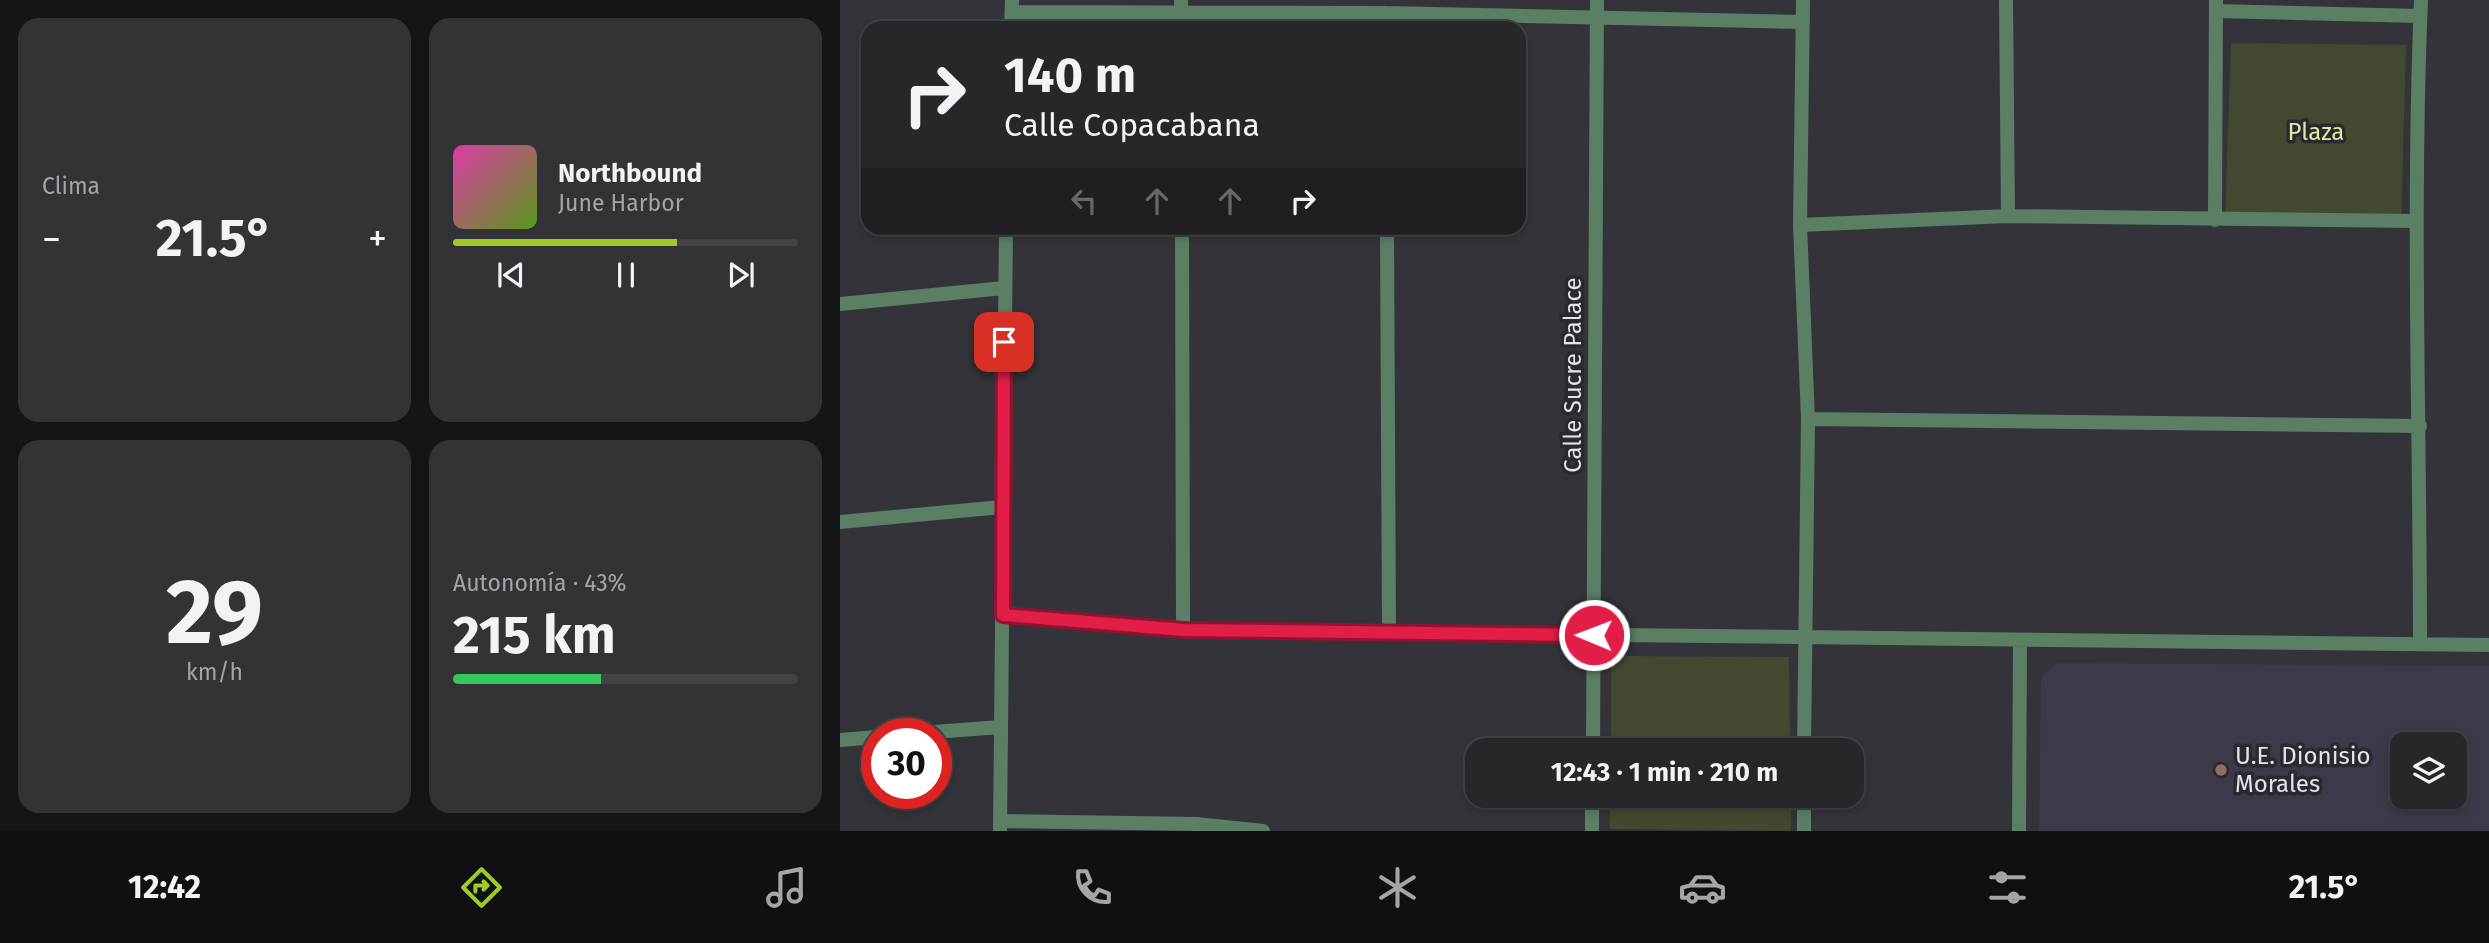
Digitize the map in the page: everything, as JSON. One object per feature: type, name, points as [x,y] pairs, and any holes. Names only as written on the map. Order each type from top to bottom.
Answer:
[{"type":"street","name":"Calle Sucre Palace","points":[[1593,738],[1597,0]]},
{"type":"street","points":[[1803,0],[1800,225],[1808,418],[1804,738]]},
{"type":"street","points":[[2006,0],[2008,216]]},
{"type":"street","points":[[2420,644],[2420,426],[2415,221],[2421,0]]},
{"type":"street","points":[[2214,220],[2216,5],[2420,16]]},
{"type":"street","points":[[1012,6],[1181,6],[1387,21],[1598,18],[1803,22]]},
{"type":"street","points":[[1800,225],[2008,216],[2415,221]]},
{"type":"street","points":[[1006,235],[1000,826],[1196,827],[1263,831]]},
{"type":"street","points":[[1182,235],[1184,630]]},
{"type":"street","points":[[1387,235],[1389,632]]},
{"type":"street","points":[[840,304],[1004,288]]},
{"type":"street","points":[[1808,418],[2420,426]]},
{"type":"street","points":[[840,522],[1002,507]]},
{"type":"street","points":[[1003,615],[1184,630],[2489,645]]},
{"type":"street","points":[[2019,831],[2020,640]]},
{"type":"street","points":[[952,731],[1001,727]]},
{"type":"street","points":[[840,740],[861,738]]},
{"type":"street","points":[[1592,808],[1592,831]]},
{"type":"street","points":[[1804,808],[1804,831]]},
{"type":"shaded area","name":"U.E. Dionisio Morales","points":[[2057,663],[2489,666],[2489,831],[2039,831],[2041,677]]},
{"type":"green space","name":"Plaza","points":[[2231,43],[2406,45],[2401,226],[2225,219]]},
{"type":"green space","points":[[1611,656],[1789,657],[1790,738],[1611,738]]},
{"type":"green space","points":[[1610,808],[1791,808],[1791,831],[1610,829]]},
{"type":"place","name":"U.E. Dionisio Morales","points":[[2221,770]]},
{"type":"route","points":[[1004,342],[1003,615],[1184,630],[1594,635]]}]
